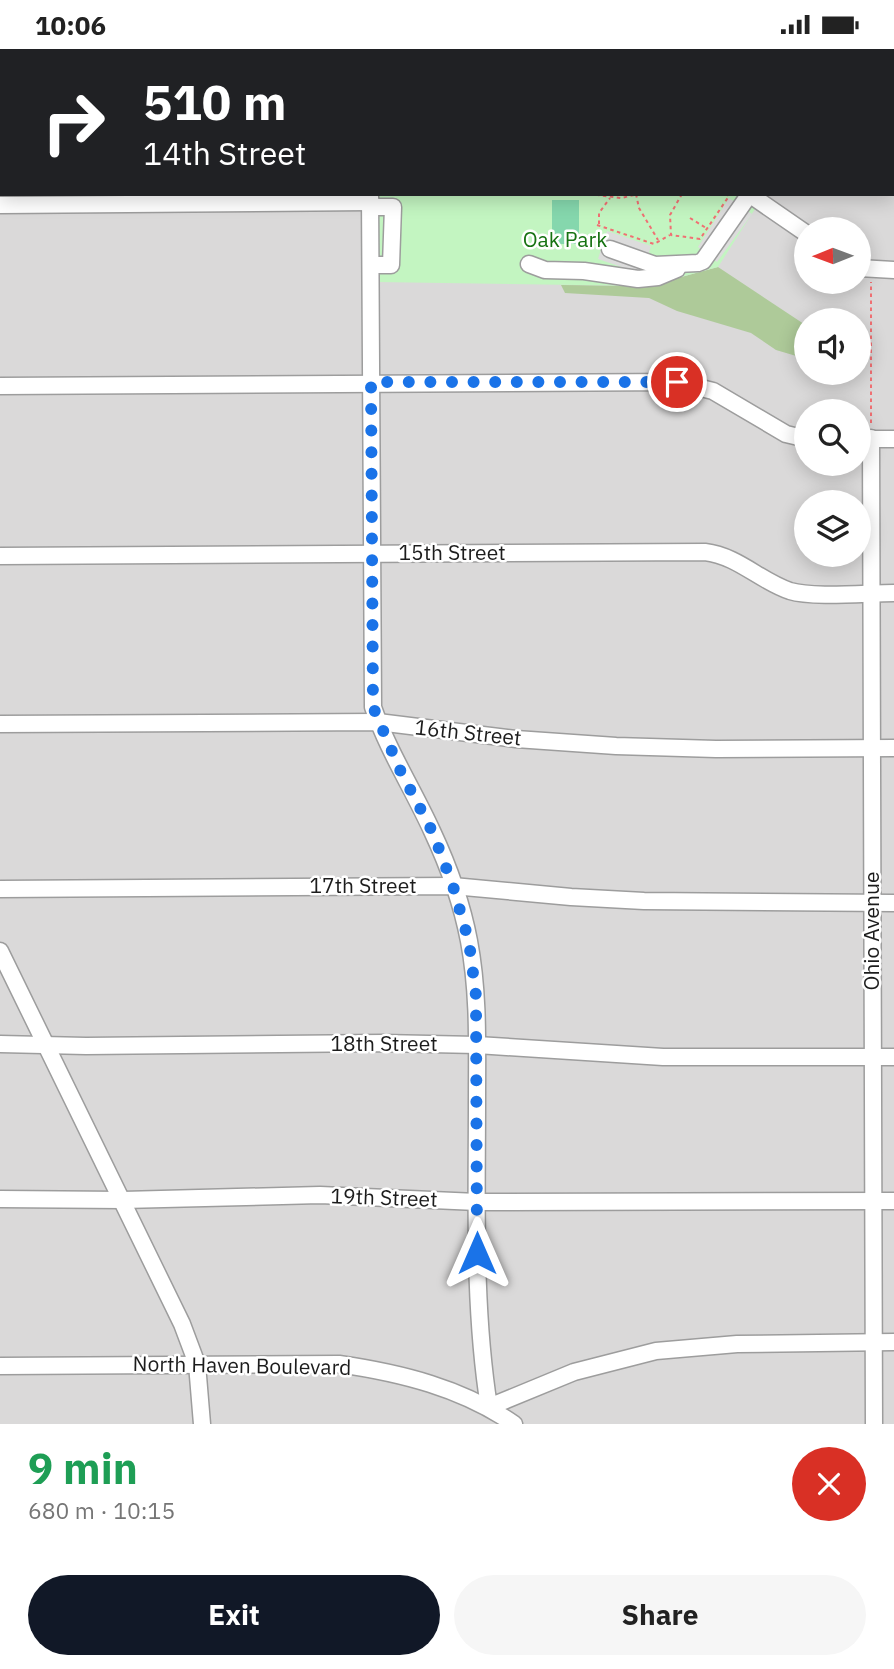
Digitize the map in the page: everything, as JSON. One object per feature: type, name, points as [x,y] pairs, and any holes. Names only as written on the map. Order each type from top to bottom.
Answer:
[{"type":"street","points":[[529,264],[545,271],[584,271],[638,279],[658,277],[703,261],[748,196]]},
{"type":"street","points":[[752,196],[794,225]]},
{"type":"street","points":[[370,201],[373,707],[433,833],[465,923],[474,969],[478,1304],[481,1359],[489,1406],[574,1372],[656,1351],[737,1344],[894,1342]]},
{"type":"street","points":[[0,205],[370,201],[393,207],[391,265],[371,265]]},
{"type":"street","points":[[610,249],[655,265],[686,265]]},
{"type":"street","points":[[872,269],[894,270]]},
{"type":"street","points":[[0,386],[677,382],[713,391],[786,434],[794,436]]},
{"type":"street","points":[[871,439],[894,439]]},
{"type":"street","name":"Ohio Avenue","points":[[866,476],[871,593],[874,1424]]},
{"type":"street","name":"15th Street","points":[[0,556],[705,552],[732,559],[778,586],[796,592],[894,593]]},
{"type":"street","name":"16th Street","points":[[0,724],[378,722],[516,739],[616,746],[716,749],[894,748]]},
{"type":"street","name":"17th Street","points":[[0,889],[453,886],[644,901],[894,902]]},
{"type":"street","points":[[0,951],[182,1324],[197,1364],[202,1424]]},
{"type":"street","name":"18th Street","points":[[0,1044],[477,1045],[663,1056],[894,1057]]},
{"type":"street","name":"19th Street","points":[[0,1199],[123,1200],[320,1195],[477,1202],[894,1201]]},
{"type":"street","name":"North Haven Boulevard","points":[[0,1366],[339,1364],[411,1377],[489,1406],[514,1424]]},
{"type":"path","points":[[603,196],[619,196]]},
{"type":"path","points":[[637,196],[639,208],[659,242]]},
{"type":"path","points":[[671,235],[670,215],[681,196]]},
{"type":"path","points":[[610,197],[599,213],[598,225],[654,244],[671,235],[700,239],[729,196]]},
{"type":"path","points":[[690,218],[707,229]]},
{"type":"path","points":[[865,294],[865,399]]},
{"type":"shaded area","points":[[0,196],[894,196],[894,1424],[0,1424]]},
{"type":"shaded area","points":[[729,198],[752,214],[717,262],[698,247]]},
{"type":"shaded area","points":[[607,231],[651,246],[642,274],[598,259]]},
{"type":"green space","name":"Oak Park","points":[[376,196],[737,196],[755,209],[718,267],[648,286],[376,282]]},
{"type":"green space","points":[[552,200],[579,200],[579,244],[552,244]]},
{"type":"green space","points":[[718,267],[794,317],[794,355],[776,350],[751,333],[677,311],[649,298],[565,293],[561,285],[648,286]]},
{"type":"route","points":[[477,1253],[476,996],[469,942],[453,886],[433,833],[400,770],[373,707],[371,382],[677,382]]}]
